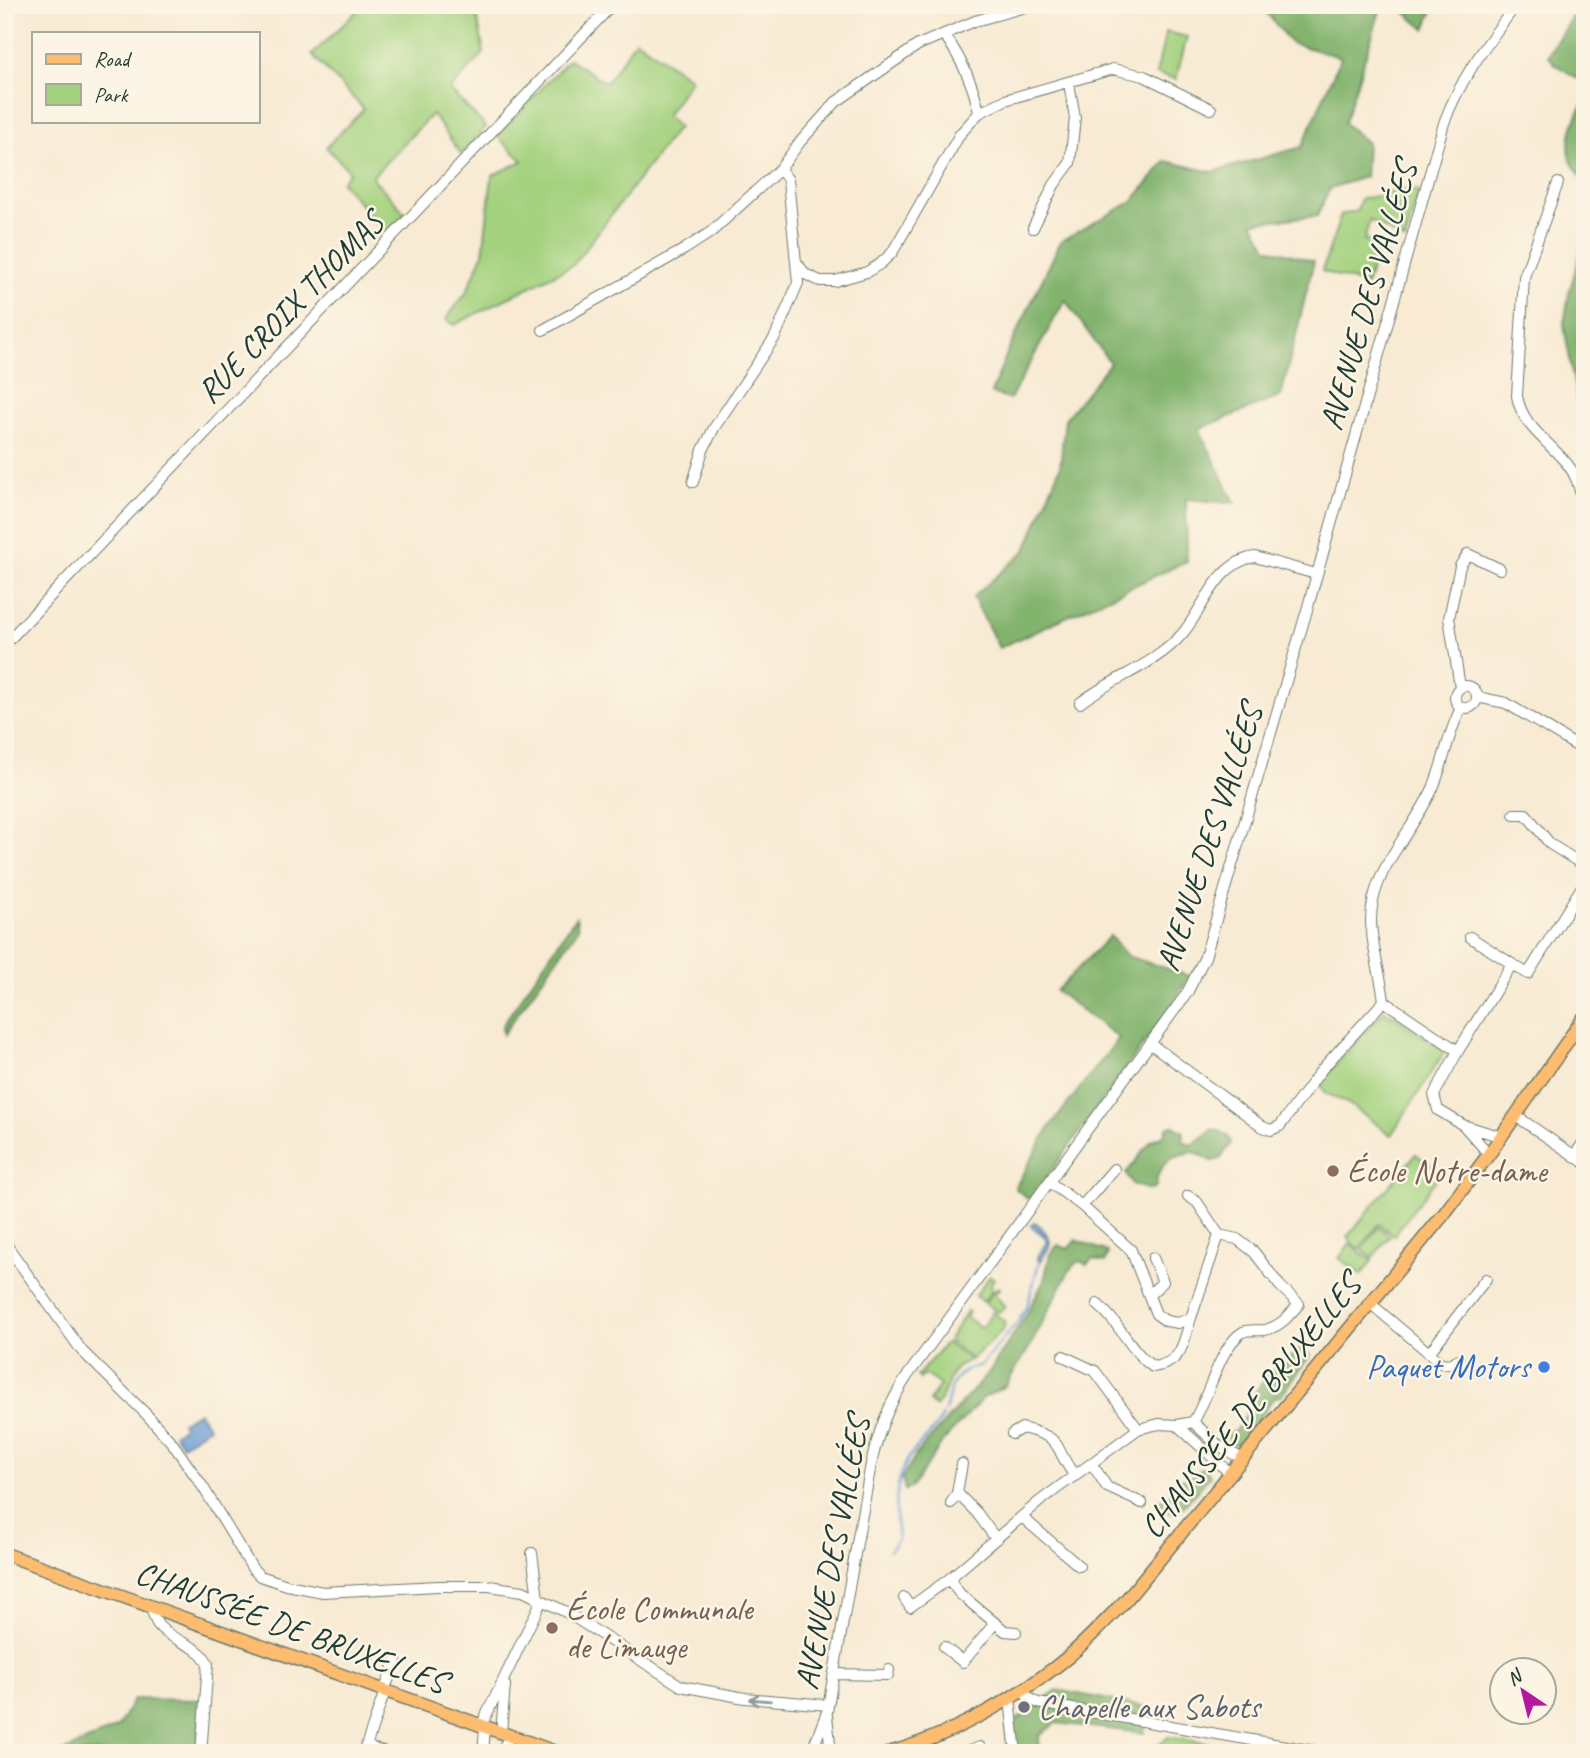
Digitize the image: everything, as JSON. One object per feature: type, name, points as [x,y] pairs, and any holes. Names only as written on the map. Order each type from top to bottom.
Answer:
[{"type":"main road","name":"CHAUSSÉE DE BRUXELLES","points":[[889,1753],[975,1717],[1023,1691],[1069,1656],[1126,1600],[1371,1304],[1489,1154],[1585,1016]]},
{"type":"main road","name":"CHAUSSÉE DE BRUXELLES","points":[[5,1554],[558,1753]]},
{"type":"street","name":"RUE CROIX THOMAS","points":[[5,644],[612,5]]},
{"type":"street","points":[[543,330],[694,243],[731,215],[780,169],[807,133],[836,102],[918,45],[975,21],[1031,5]]},
{"type":"street","name":"AVENUE DES VALLÉES","points":[[811,1753],[827,1709],[871,1464],[878,1433],[889,1405],[908,1375],[1187,993],[1205,957],[1317,574],[1444,123],[1468,70],[1516,5]]},
{"type":"street","points":[[944,34],[963,66],[979,113]]},
{"type":"street","points":[[798,264],[805,274],[820,281],[835,281],[867,272],[880,264],[892,253],[960,134],[979,113],[1005,100],[1113,69],[1144,76],[1211,109]]},
{"type":"street","points":[[1033,228],[1054,185],[1070,163],[1075,118],[1069,83]]},
{"type":"street","points":[[693,482],[703,450],[714,428],[775,337],[798,283],[788,180],[780,169]]},
{"type":"street","points":[[1558,183],[1524,277],[1517,396],[1518,404],[1529,425],[1569,466],[1580,490],[1585,544]]},
{"type":"street","points":[[1461,708],[1454,699],[1460,687],[1449,618],[1460,566],[1468,554],[1500,569]]},
{"type":"street","points":[[1080,703],[1111,682],[1139,669],[1170,647],[1184,632],[1224,574],[1245,558],[1255,556],[1317,574]]},
{"type":"street","points":[[1460,687],[1472,688],[1477,697],[1506,703],[1585,751]]},
{"type":"street","points":[[1461,708],[1472,707],[1477,697]]},
{"type":"street","points":[[1458,1051],[1384,1001],[1371,919],[1374,894],[1381,873],[1432,790],[1461,708]]},
{"type":"street","points":[[1514,814],[1526,814],[1550,844],[1585,866]]},
{"type":"street","points":[[1470,937],[1528,974],[1585,882]]},
{"type":"street","points":[[1502,1137],[1463,1125],[1438,1110],[1434,1095],[1458,1051],[1513,964]]},
{"type":"street","points":[[1151,1044],[1263,1127],[1271,1130],[1280,1126],[1322,1069],[1384,1001]]},
{"type":"street","points":[[1516,1116],[1585,1163]]},
{"type":"street","points":[[1463,1125],[1489,1154]]},
{"type":"street","points":[[1574,1156],[1585,1140]]},
{"type":"street","points":[[1082,1206],[1114,1169]]},
{"type":"street","points":[[1049,1182],[1082,1206],[1131,1250],[1156,1314],[1166,1321],[1178,1323],[1191,1318]]},
{"type":"street","points":[[904,1598],[910,1607],[949,1579],[1022,1517],[1138,1429],[1158,1424],[1193,1422],[1231,1344],[1245,1331],[1264,1330],[1284,1322],[1299,1304],[1280,1286],[1254,1252],[1237,1239],[1219,1235],[1197,1202],[1188,1196]]},
{"type":"street","points":[[1097,1304],[1107,1312],[1140,1358],[1153,1367],[1168,1365],[1179,1355],[1219,1235]]},
{"type":"street","points":[[5,1243],[82,1351],[173,1444],[204,1487],[252,1568],[260,1576],[323,1592],[438,1586],[489,1586],[523,1591],[566,1612],[681,1686],[827,1709]]},
{"type":"street","points":[[1149,1295],[1163,1282],[1153,1258]]},
{"type":"street","points":[[1429,1353],[1486,1279]]},
{"type":"street","points":[[1371,1304],[1441,1363],[1449,1364],[1459,1359]]},
{"type":"street","points":[[1063,1356],[1095,1371],[1138,1429]]},
{"type":"street","points":[[1193,1422],[1220,1447],[1243,1459]]},
{"type":"street","points":[[1177,1425],[1231,1474]]},
{"type":"street","points":[[1012,1434],[1021,1428],[1046,1434],[1057,1443],[1075,1476]]},
{"type":"street","points":[[962,1464],[954,1498],[977,1513],[996,1538]]},
{"type":"street","points":[[1092,1464],[1107,1487],[1142,1503]]},
{"type":"street","points":[[1022,1517],[1079,1566]]},
{"type":"street","points":[[483,1753],[483,1727],[539,1606],[532,1553]]},
{"type":"street","points":[[949,1579],[960,1594],[1005,1631],[1016,1632]]},
{"type":"street","points":[[150,1605],[157,1625],[201,1653],[208,1664],[201,1753]]},
{"type":"street","points":[[944,1647],[963,1662],[995,1623]]},
{"type":"street","points":[[385,1753],[366,1746],[396,1660]]},
{"type":"street","points":[[834,1674],[888,1675],[889,1670]]},
{"type":"street","points":[[500,1753],[506,1735],[506,1678]]},
{"type":"street","points":[[1023,1691],[1029,1699],[1038,1703],[1327,1753]]},
{"type":"street","points":[[1010,1699],[1016,1753]]},
{"type":"street","name":"AVENUE DES VALLÉES","points":[[827,1709],[831,1753]]},
{"type":"street","points":[[964,1753],[981,1747]]},
{"type":"green space","points":[[363,5],[475,5],[484,53],[450,90],[486,127],[461,154],[432,114],[372,177],[405,213],[387,234],[341,182],[350,172],[326,147],[364,109],[312,55]]},
{"type":"green space","points":[[1267,5],[1382,5],[1344,123],[1367,143],[1365,177],[1330,188],[1317,216],[1253,222],[1267,248],[1314,261],[1281,396],[1199,429],[1235,503],[1186,499],[1187,561],[999,648],[973,597],[1026,550],[1060,467],[1065,419],[1110,363],[1065,300],[1010,399],[991,393],[1008,351],[1061,241],[1133,201],[1166,161],[1213,172],[1302,147],[1341,57],[1291,43],[1265,11]]},
{"type":"green space","points":[[1396,5],[1435,5],[1425,29]]},
{"type":"green space","points":[[1579,5],[1585,5],[1585,83],[1555,64],[1548,55]]},
{"type":"green space","points":[[1166,32],[1187,37],[1176,79],[1156,74]]},
{"type":"green space","points":[[636,40],[691,79],[666,116],[678,127],[573,265],[454,325],[446,319],[466,293],[483,255],[492,176],[523,161],[497,136],[569,59],[606,83]]},
{"type":"green space","points":[[1585,102],[1585,181],[1572,163],[1569,151],[1574,125]]},
{"type":"green space","points":[[1406,190],[1419,191],[1405,241],[1370,220],[1364,240],[1380,243],[1366,285],[1322,271],[1341,215],[1357,211],[1361,198]]},
{"type":"green space","points":[[1585,237],[1585,468],[1582,431],[1564,325],[1569,293]]},
{"type":"green space","points":[[576,917],[578,929],[503,1034],[502,1026]]},
{"type":"green space","points":[[1110,936],[1127,956],[1190,976],[1030,1200],[1015,1188],[1049,1128],[1119,1038],[1056,991]]},
{"type":"green space","points":[[1385,1010],[1445,1051],[1391,1135],[1349,1104],[1326,1093],[1319,1083]]},
{"type":"green space","points":[[1172,1125],[1184,1132],[1183,1141],[1192,1145],[1213,1129],[1227,1136],[1231,1144],[1220,1159],[1212,1161],[1195,1152],[1173,1158],[1159,1171],[1156,1186],[1151,1190],[1133,1185],[1126,1174],[1151,1141],[1164,1135],[1167,1127]]},
{"type":"green space","points":[[1416,1154],[1441,1173],[1394,1235],[1379,1224],[1359,1249],[1348,1236]]},
{"type":"green space","points":[[1379,1227],[1390,1236],[1372,1258],[1362,1249]]},
{"type":"green space","points":[[1076,1240],[1108,1252],[1105,1262],[1092,1259],[1087,1264],[1078,1261],[1070,1269],[1029,1348],[1005,1386],[983,1398],[944,1440],[912,1487],[905,1490],[902,1478],[917,1453],[987,1375],[1025,1317],[1044,1281],[1050,1254],[1058,1245],[1068,1249]]},
{"type":"green space","points":[[1350,1244],[1372,1261],[1361,1275],[1339,1258]]},
{"type":"green space","points":[[990,1276],[994,1279],[991,1283],[992,1290],[983,1302],[975,1296]]},
{"type":"green space","points":[[999,1287],[994,1293],[1005,1307],[998,1312],[985,1303]]},
{"type":"green space","points":[[967,1311],[969,1312],[966,1317],[981,1328],[993,1312],[1005,1322],[1003,1330],[972,1359],[948,1341]]},
{"type":"green space","points":[[946,1343],[970,1360],[952,1374],[936,1407],[929,1401],[940,1385],[924,1374],[920,1379],[917,1376]]},
{"type":"green space","points":[[1298,1350],[1306,1351],[1310,1355],[1281,1396],[1274,1397],[1242,1443],[1233,1445],[1228,1435],[1235,1431],[1248,1411],[1247,1405],[1268,1373],[1288,1361]]},
{"type":"green space","points":[[1203,1468],[1207,1469],[1210,1476],[1183,1507],[1173,1514],[1160,1507],[1159,1500],[1168,1497],[1180,1479],[1188,1479]]},
{"type":"green space","points":[[1057,1690],[1147,1707],[1144,1733],[1056,1723],[1039,1736],[1038,1753],[1008,1753],[1007,1727]]},
{"type":"green space","points":[[134,1699],[203,1700],[197,1753],[61,1753],[118,1727]]},
{"type":"green space","points":[[1168,1737],[1265,1753],[1150,1753]]},
{"type":"water","points":[[1035,1222],[1050,1240],[1048,1250],[1039,1262],[1038,1257],[1047,1241],[1031,1226]]},
{"type":"water","points":[[199,1412],[209,1427],[182,1445],[174,1433],[183,1428],[181,1422]]},
{"type":"waterway","points":[[945,1412],[951,1387],[957,1377],[964,1371],[981,1365],[1018,1322],[1027,1307],[1039,1262]]},
{"type":"waterway","points":[[889,1551],[898,1539],[896,1504],[903,1470],[908,1459],[943,1416]]},
{"type":"place","name":"École Notre-dame","points":[[1333,1171]]},
{"type":"place","name":"Paquet Motors","points":[[1544,1367]]},
{"type":"place","name":"École Communale de Limauge","points":[[552,1628]]},
{"type":"place","name":"Chapelle aux Sabots","points":[[1024,1707]]}]
